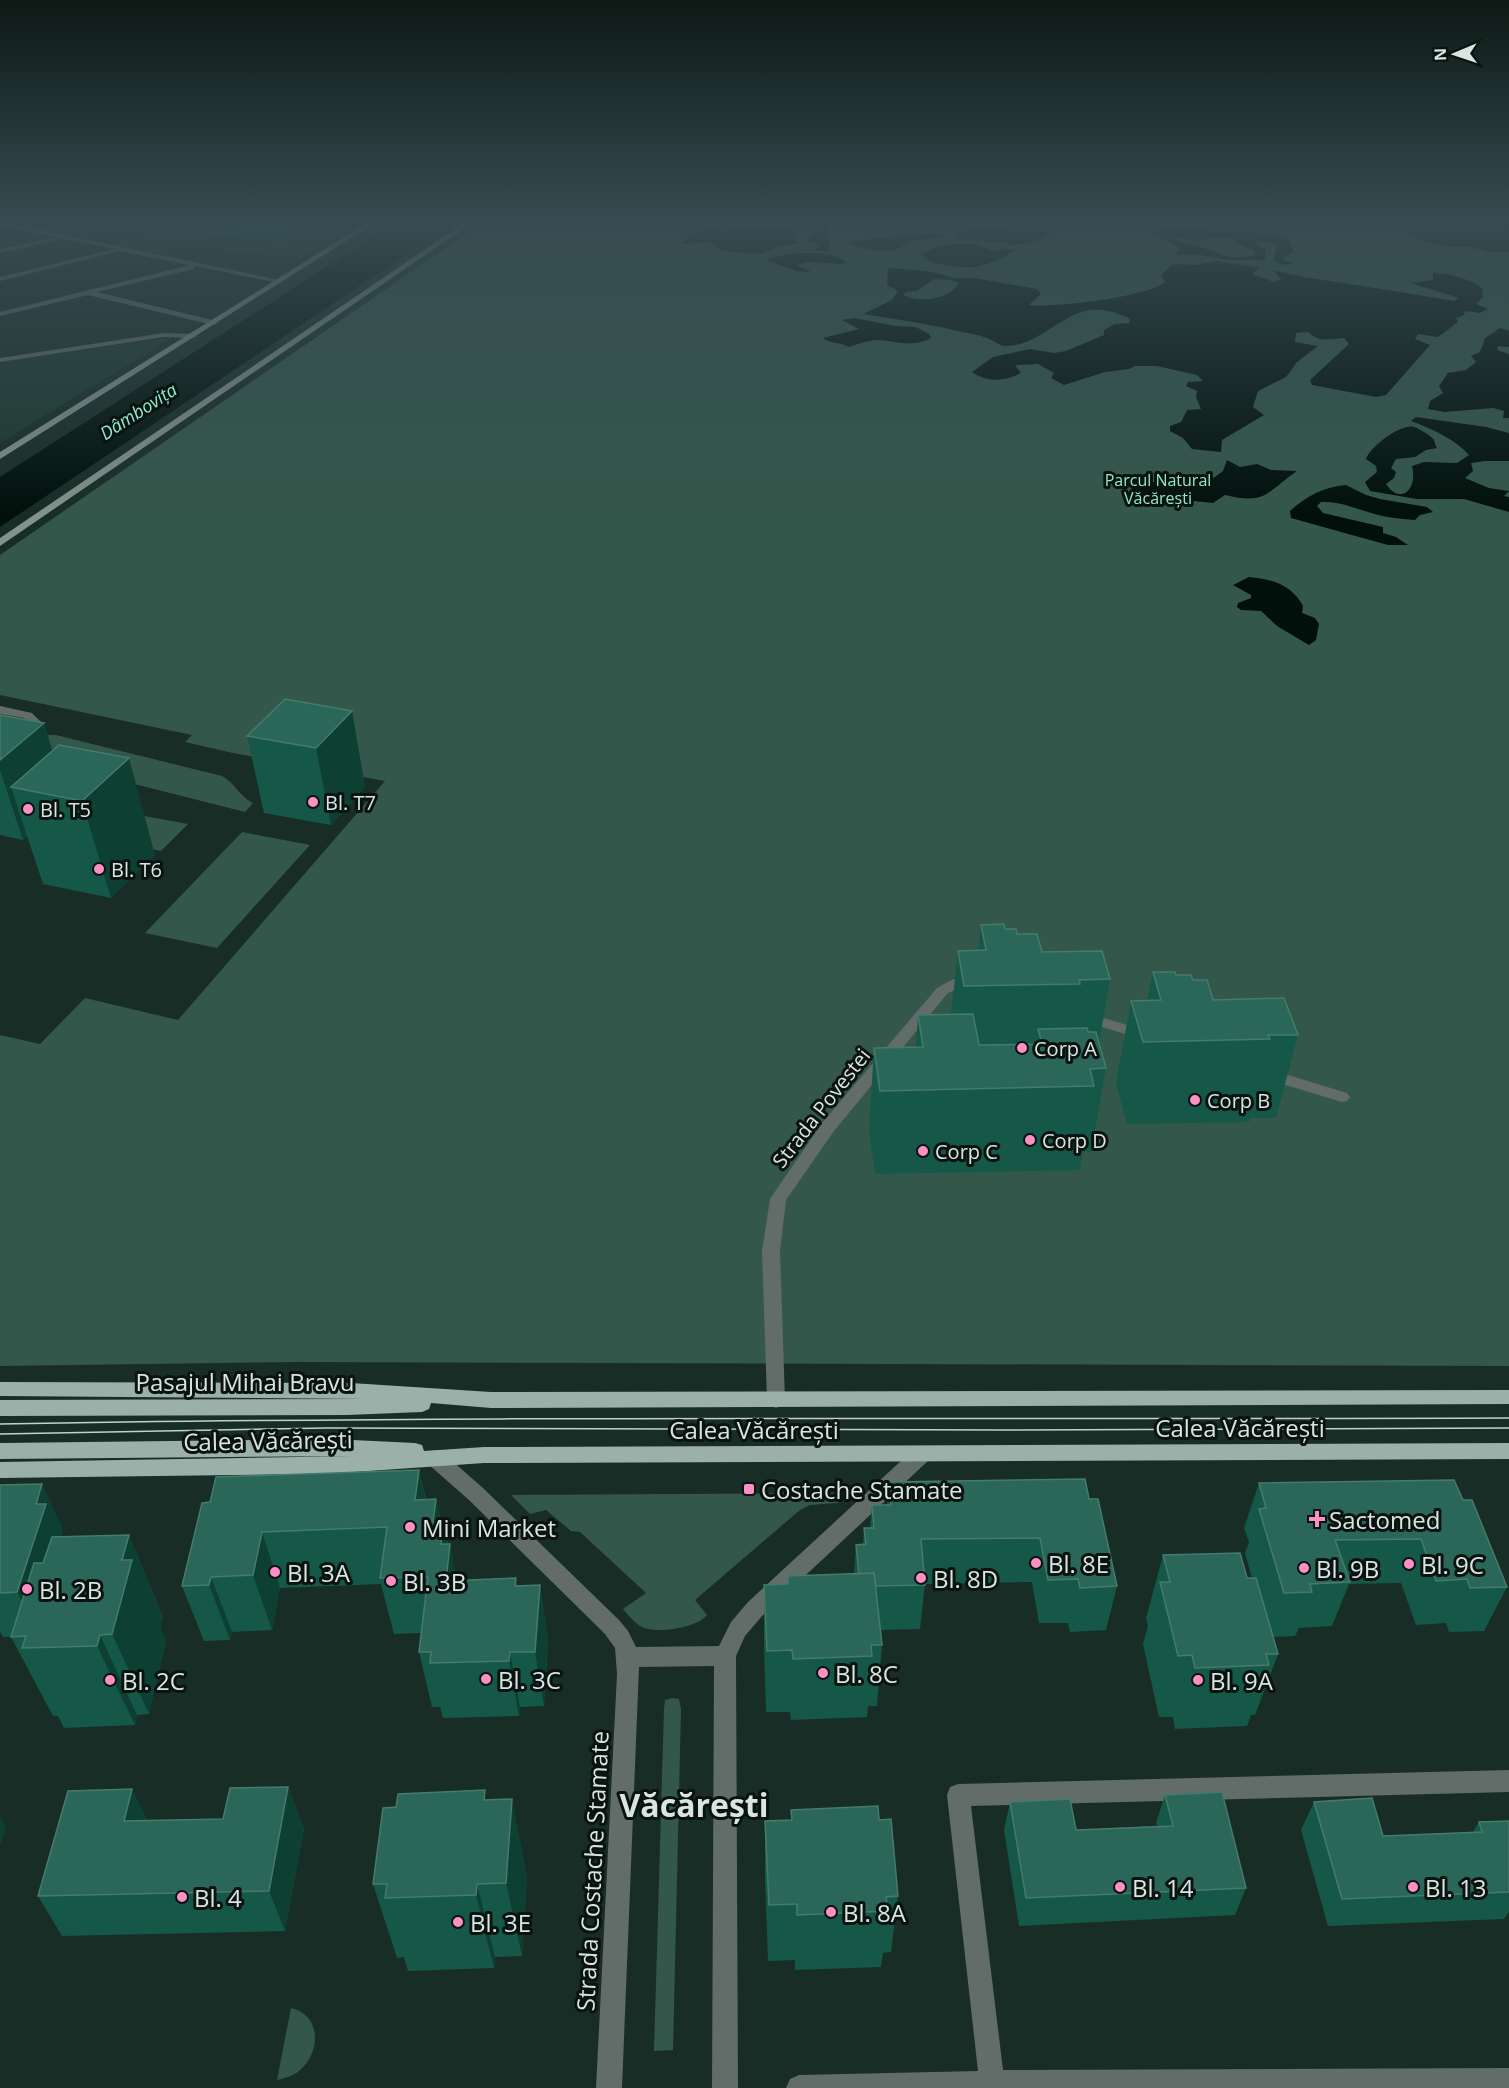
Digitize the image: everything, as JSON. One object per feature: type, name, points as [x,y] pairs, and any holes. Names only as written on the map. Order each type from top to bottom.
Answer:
[{"type":"main road","points":[[0,456],[220,318]]},
{"type":"main road","points":[[0,543],[329,318]]},
{"type":"main road","name":"Calea Văcărești","points":[[0,1389],[351,1390],[491,1400],[1509,1397]]},
{"type":"main road","name":"Pasajul Mihai Bravu","points":[[0,1408],[347,1407],[491,1400]]},
{"type":"main road","points":[[0,1451],[332,1447],[484,1455]]},
{"type":"main road","name":"Calea Văcărești","points":[[0,1470],[325,1466],[484,1455],[1509,1452]]},
{"type":"street","points":[[194,318],[213,323]]},
{"type":"street","points":[[0,360],[164,335],[193,336]]},
{"type":"street","points":[[0,710],[28,715],[36,723],[0,756]]},
{"type":"street","name":"Strada Povestei","points":[[776,1400],[771,1251],[778,1199],[828,1127],[942,991],[952,984],[964,982],[988,987]]},
{"type":"street","points":[[1070,1012],[1157,1039]]},
{"type":"street","points":[[1252,1069],[1342,1097]]},
{"type":"street","points":[[725,2088],[726,1656],[738,1629],[755,1609],[921,1454]]},
{"type":"street","name":"Strada Costache Stamate","points":[[435,1458],[476,1494],[612,1627],[625,1644],[628,1657],[609,2088]]},
{"type":"street","points":[[628,1657],[726,1656]]},
{"type":"street","points":[[992,2083],[958,1795],[1509,1781]]},
{"type":"street","points":[[799,2088],[992,2083],[1509,2080]]},
{"type":"shaded area","points":[[173,337],[0,443],[0,362]]},
{"type":"green space","name":"Parcul Natural Văcărești","points":[[344,318],[1509,318],[1509,1366],[299,1362],[0,1366],[0,1035],[40,1044],[85,998],[178,1020],[385,781],[233,753],[185,742],[192,735],[0,695],[0,555]]},
{"type":"green space","points":[[56,735],[222,776],[253,803],[245,812],[32,758],[43,737]]},
{"type":"green space","points":[[117,811],[188,824],[161,851],[89,837]]},
{"type":"green space","points":[[242,832],[310,845],[217,948],[145,933]]},
{"type":"green space","points":[[841,1493],[838,1503],[810,1505],[800,1510],[695,1600],[707,1615],[702,1620],[685,1627],[665,1630],[646,1629],[627,1614],[623,1609],[646,1593],[580,1532],[571,1531],[546,1510],[530,1514],[511,1495]]},
{"type":"green space","points":[[679,1699],[681,1709],[673,2050],[654,2051],[664,1709],[665,1700]]},
{"type":"green space","points":[[291,2008],[301,2012],[313,2026],[314,2045],[311,2055],[299,2071],[292,2076],[277,2080]]},
{"type":"water","name":"Dâmbovița","points":[[247,318],[311,318],[0,527],[0,477]]},
{"type":"water","points":[[856,318],[896,326],[916,327],[929,334],[931,338],[918,343],[874,340],[849,347],[823,338],[859,329],[842,320]]},
{"type":"water","points":[[892,318],[1067,318],[1032,340],[1006,346],[987,338]]},
{"type":"water","points":[[1129,318],[1456,318],[1458,322],[1438,337],[1418,334],[1415,339],[1430,345],[1386,395],[1376,397],[1312,385],[1310,380],[1349,344],[1344,338],[1325,340],[1308,332],[1296,333],[1295,342],[1318,346],[1297,362],[1286,377],[1258,391],[1253,407],[1264,415],[1222,440],[1221,452],[1192,449],[1183,438],[1170,431],[1170,426],[1181,422],[1187,410],[1201,409],[1196,397],[1197,391],[1186,386],[1188,382],[1203,381],[1197,375],[1157,366],[1135,366],[1105,372],[1064,385],[1051,378],[1054,373],[1038,364],[1015,365],[1021,373],[1003,379],[984,378],[972,372],[993,357],[1030,349],[1054,353],[1066,351],[1104,335],[1104,330],[1115,324],[1130,323]]},
{"type":"water","points":[[1500,328],[1509,331],[1509,347],[1498,346],[1497,350],[1509,354],[1509,418],[1503,418],[1504,411],[1493,408],[1445,412],[1428,409],[1430,401],[1443,393],[1439,386],[1448,373],[1466,370],[1476,362],[1471,356],[1480,352],[1485,338]]},
{"type":"water","points":[[1416,417],[1486,427],[1509,433],[1509,461],[1471,463],[1473,471],[1465,478],[1489,488],[1509,491],[1504,496],[1509,497],[1509,512],[1464,499],[1417,499],[1370,491],[1365,482],[1377,472],[1376,466],[1366,459],[1373,448],[1394,432],[1402,429],[1414,427],[1422,430],[1433,438],[1437,448],[1426,450],[1415,457],[1396,459],[1391,468],[1396,472],[1394,478],[1386,484],[1397,494],[1407,492],[1410,488],[1413,482],[1412,466],[1424,462],[1457,463],[1469,455],[1450,439],[1411,421]]},
{"type":"water","points":[[1227,460],[1240,467],[1257,464],[1271,470],[1297,471],[1258,498],[1249,499],[1225,495],[1213,503],[1185,500],[1165,501],[1143,497],[1136,488],[1154,482],[1170,485],[1208,482],[1223,471]]},
{"type":"water","points":[[1346,485],[1366,495],[1427,507],[1433,512],[1420,515],[1415,520],[1379,515],[1334,502],[1321,502],[1317,506],[1323,513],[1383,527],[1383,533],[1396,537],[1408,545],[1388,545],[1291,518],[1290,511],[1309,497],[1323,490]]},
{"type":"water","points":[[1249,577],[1280,584],[1293,593],[1303,606],[1302,613],[1315,618],[1319,624],[1316,640],[1309,645],[1277,626],[1261,611],[1241,610],[1237,607],[1238,603],[1251,598],[1251,595],[1233,585]]},
{"type":"building","points":[[285,699],[352,711],[316,748],[247,736]]},
{"type":"building","points":[[0,715],[44,723],[0,760]]},
{"type":"building","points":[[59,745],[129,758],[82,801],[11,787]]},
{"type":"building","points":[[1004,924],[1005,929],[1016,929],[1017,934],[1037,934],[1042,952],[1102,951],[1110,979],[1079,980],[1080,984],[964,986],[958,951],[986,950],[981,925]]},
{"type":"building","points":[[1153,972],[1175,972],[1176,975],[1191,975],[1193,980],[1207,980],[1213,1000],[1284,998],[1298,1035],[1268,1035],[1270,1039],[1143,1042],[1131,1001],[1161,1000]]},
{"type":"building","points":[[973,1014],[979,1045],[1042,1044],[1038,1029],[1087,1028],[1088,1032],[1096,1032],[1106,1068],[1090,1069],[1094,1086],[880,1091],[874,1048],[923,1047],[918,1015]]},
{"type":"building","points":[[419,1470],[415,1500],[436,1499],[433,1522],[443,1522],[441,1544],[450,1544],[446,1581],[516,1578],[515,1586],[540,1585],[535,1652],[510,1652],[509,1661],[430,1663],[431,1652],[419,1652],[428,1577],[380,1578],[387,1527],[262,1532],[253,1575],[211,1577],[209,1585],[182,1586],[202,1503],[210,1502],[216,1477]]},
{"type":"building","points":[[1085,1479],[1089,1499],[1098,1499],[1117,1586],[1080,1588],[1078,1579],[1048,1580],[1040,1538],[921,1539],[925,1585],[876,1586],[874,1573],[859,1574],[856,1545],[866,1544],[864,1528],[874,1528],[872,1505],[891,1505],[889,1482]]},
{"type":"building","points":[[1454,1480],[1463,1500],[1472,1500],[1507,1587],[1470,1588],[1467,1579],[1436,1581],[1421,1539],[1335,1540],[1350,1582],[1310,1584],[1312,1592],[1284,1593],[1259,1509],[1266,1508],[1259,1483]]},
{"type":"building","points":[[42,1484],[36,1504],[46,1504],[17,1592],[0,1593],[0,1485]]},
{"type":"building","points":[[129,1535],[122,1560],[132,1560],[112,1634],[100,1635],[97,1646],[22,1648],[26,1636],[11,1637],[34,1563],[43,1563],[52,1537]]},
{"type":"building","points":[[1240,1553],[1247,1578],[1256,1578],[1278,1654],[1266,1654],[1269,1665],[1195,1668],[1192,1655],[1178,1656],[1160,1582],[1170,1582],[1163,1555]]},
{"type":"building","points":[[874,1573],[882,1645],[871,1645],[872,1656],[793,1659],[792,1650],[767,1651],[764,1585],[788,1584],[788,1576]]},
{"type":"building","points":[[288,1787],[269,1891],[38,1896],[68,1791],[132,1789],[124,1821],[223,1819],[230,1788]]},
{"type":"building","points":[[485,1790],[484,1800],[512,1799],[506,1883],[477,1884],[476,1895],[385,1898],[387,1884],[373,1884],[383,1808],[396,1807],[398,1794]]},
{"type":"building","name":"Bl. 14","points":[[1222,1792],[1246,1888],[1026,1898],[1010,1802],[1070,1799],[1076,1830],[1173,1826],[1165,1795]]},
{"type":"building","points":[[1372,1798],[1383,1836],[1482,1832],[1479,1822],[1509,1821],[1509,1892],[1342,1899],[1314,1802]]},
{"type":"building","points":[[878,1806],[879,1820],[891,1819],[898,1896],[886,1897],[888,1911],[797,1915],[797,1904],[769,1905],[765,1821],[792,1820],[791,1810]]},
{"type":"tram line","points":[[0,1424],[566,1419],[1509,1418]]},
{"type":"tram line","points":[[0,1434],[327,1428],[1005,1430],[1509,1428]]},
{"type":"place","name":"Bl. T7","points":[[313,802]]},
{"type":"place","name":"Bl. T5","points":[[28,809]]},
{"type":"place","name":"Bl. T6","points":[[99,869]]},
{"type":"place","name":"Corp A","points":[[1022,1048]]},
{"type":"place","name":"Corp B","points":[[1195,1100]]},
{"type":"place","name":"Corp D","points":[[1030,1140]]},
{"type":"place","name":"Corp C","points":[[923,1151]]},
{"type":"place","name":"Costache Stamate","points":[[749,1489]]},
{"type":"place","name":"Sactomed","points":[[1317,1519]]},
{"type":"place","name":"Mini Market","points":[[410,1527]]},
{"type":"place","name":"Bl. 8E","points":[[1036,1563]]},
{"type":"place","name":"Bl. 9C","points":[[1409,1564]]},
{"type":"place","name":"Bl. 9B","points":[[1304,1568]]},
{"type":"place","name":"Bl. 3A","points":[[275,1572]]},
{"type":"place","name":"Bl. 8D","points":[[921,1578]]},
{"type":"place","name":"Bl. 3B","points":[[391,1581]]},
{"type":"place","name":"Bl. 2B","points":[[27,1589]]},
{"type":"place","name":"Bl. 8C","points":[[823,1673]]},
{"type":"place","name":"Bl. 3C","points":[[486,1679]]},
{"type":"place","name":"Bl. 2C","points":[[110,1680]]},
{"type":"place","name":"Bl. 9A","points":[[1198,1680]]},
{"type":"place","name":"Bl. 14","points":[[1120,1887]]},
{"type":"place","name":"Bl. 13","points":[[1413,1887]]},
{"type":"place","name":"Bl. 4","points":[[182,1897]]},
{"type":"place","name":"Bl. 8A","points":[[831,1912]]},
{"type":"place","name":"Bl. 3E","points":[[458,1922]]},
{"type":"district","name":"Văcărești","points":[[694,1804]]}]
